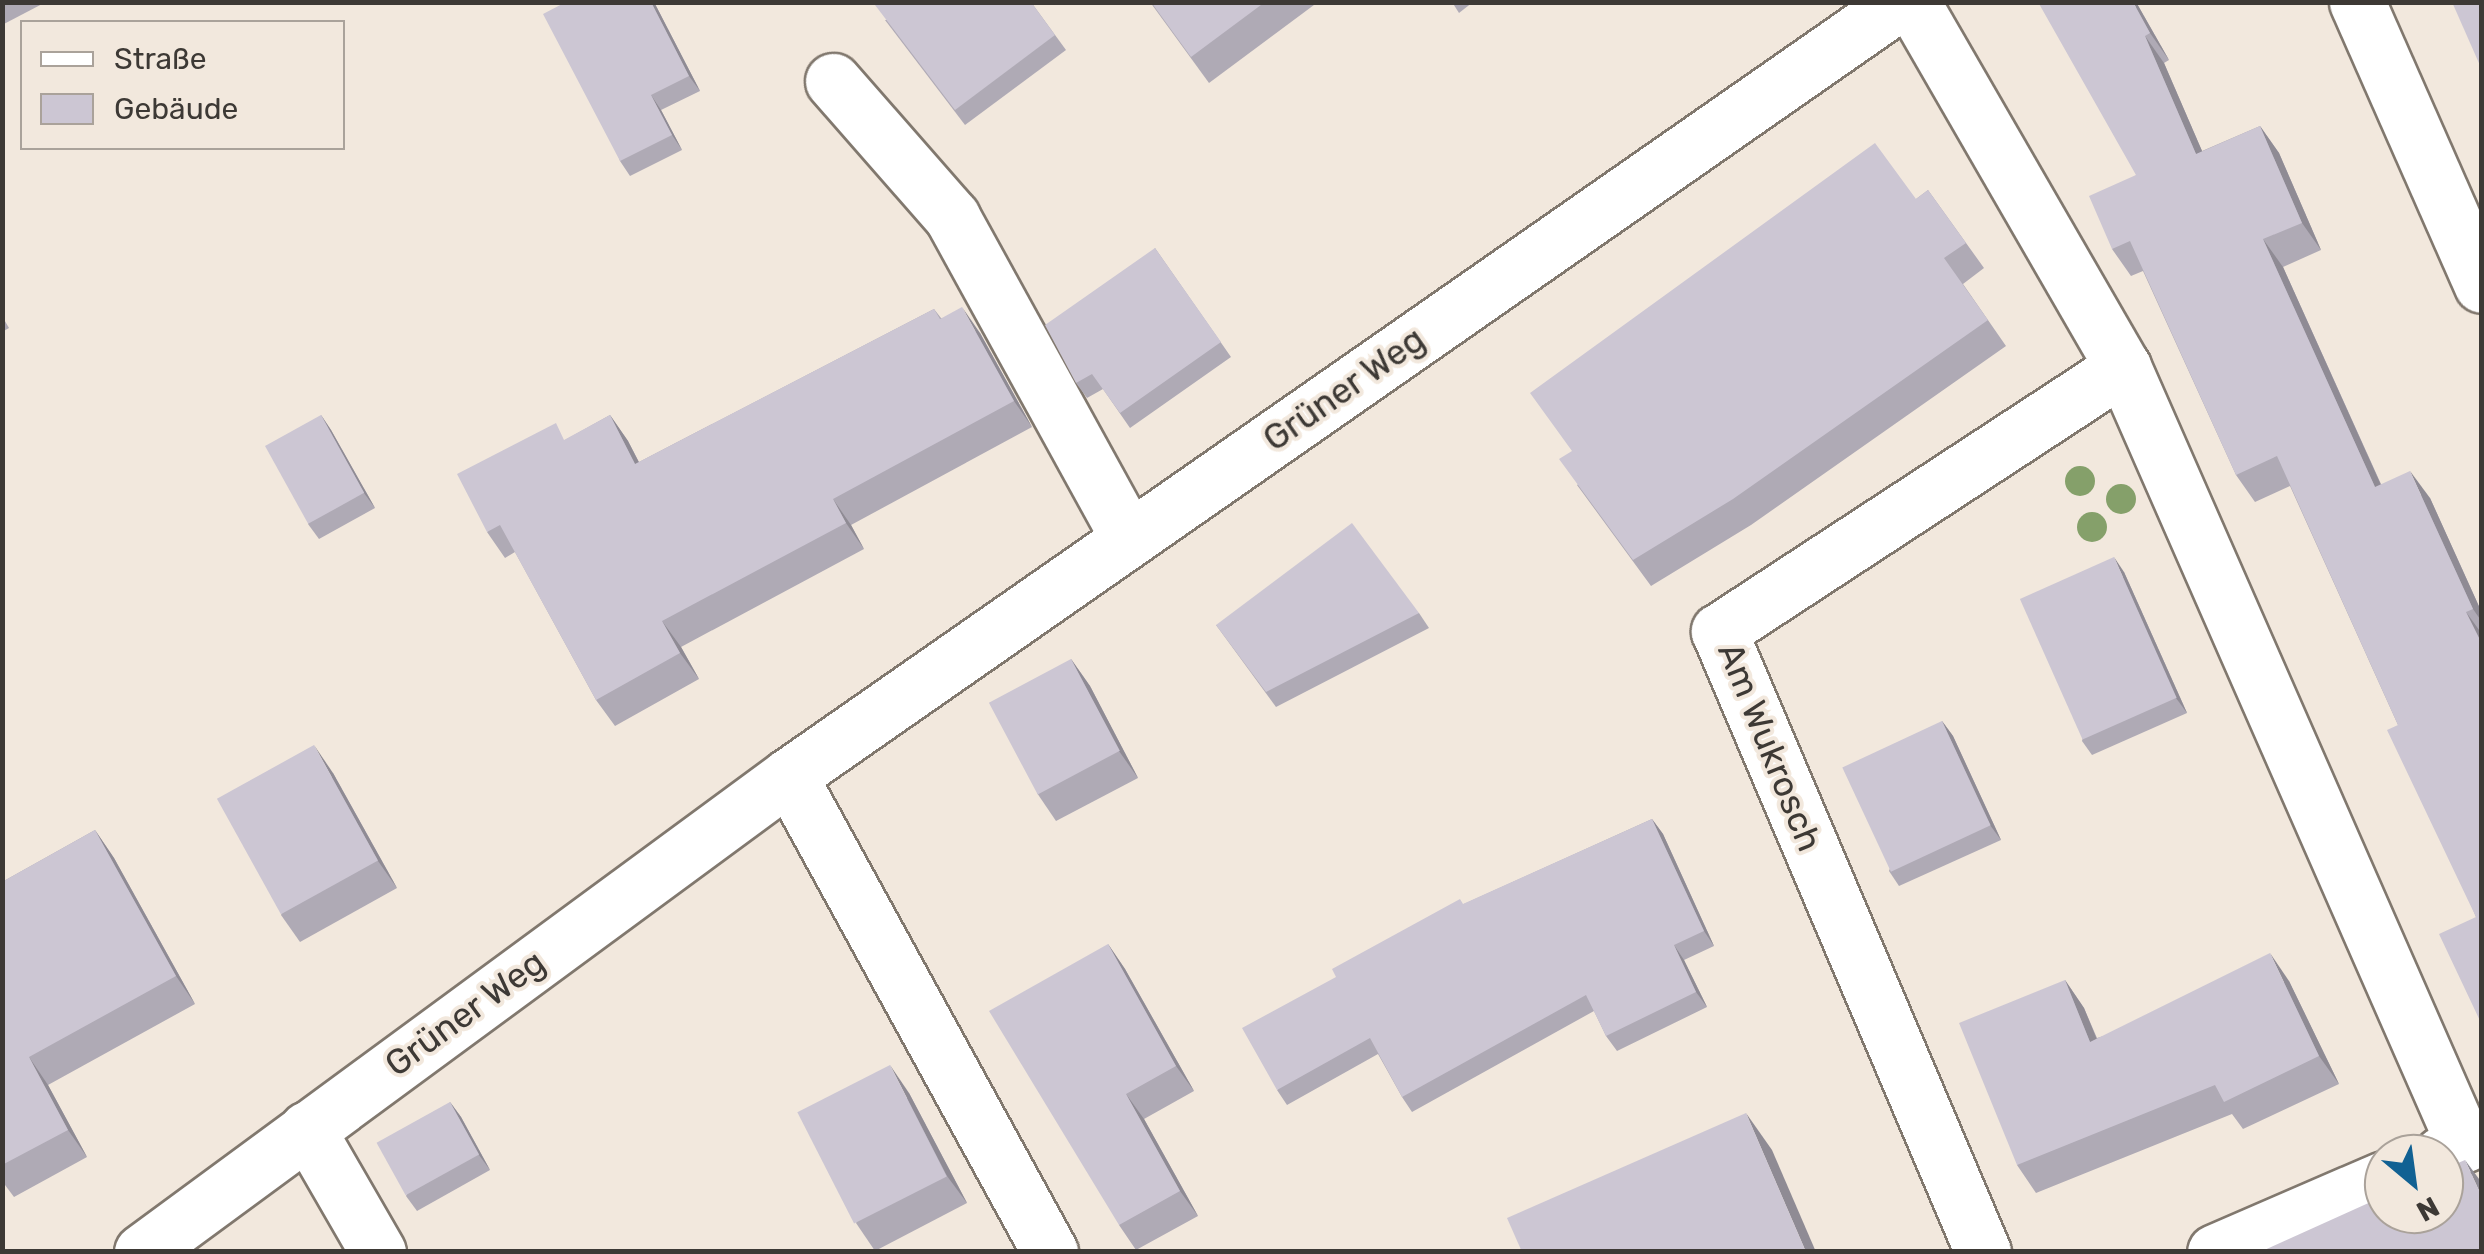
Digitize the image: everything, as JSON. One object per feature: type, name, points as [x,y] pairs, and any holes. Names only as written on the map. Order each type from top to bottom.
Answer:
[{"type":"street","name":"Grüner Weg","points":[[142,1252],[789,776],[1900,2]]},
{"type":"street","points":[[1912,2],[2124,367],[2460,1134]]},
{"type":"street","points":[[2357,2],[2482,286]]},
{"type":"street","points":[[833,81],[952,217],[1129,539]]},
{"type":"street","name":"Am Wukrosch","points":[[1982,1252],[1719,631],[2124,367]]},
{"type":"street","points":[[789,776],[1050,1252]]},
{"type":"street","points":[[307,1129],[378,1252]]},
{"type":"street","points":[[2215,1252],[2364,1188]]},
{"type":"building","points":[[566,2],[651,2],[689,76],[651,95],[672,135],[620,161],[543,14]]},
{"type":"building","points":[[1031,2],[1055,35],[955,110],[875,5]]},
{"type":"building","points":[[1151,2],[1265,2],[1191,57]]},
{"type":"building","points":[[2038,2],[2133,2],[2150,33],[2145,36],[2196,154],[2260,126],[2302,223],[2263,239],[2375,487],[2410,471],[2473,609],[2466,612],[2482,644],[2482,1025],[2439,934],[2476,917],[2387,730],[2398,725],[2277,456],[2236,475],[2130,241],[2112,249],[2089,196],[2136,175]]},
{"type":"building","points":[[2452,2],[2482,2],[2482,70]]},
{"type":"building","points":[[1875,143],[1916,199],[1928,190],[1966,243],[1944,258],[1988,320],[1733,499],[1633,560],[1559,459],[1572,451],[1530,393]]},
{"type":"building","points":[[1155,248],[1221,342],[1120,413],[1092,374],[1076,383],[1045,325]]},
{"type":"building","points":[[962,307],[1014,401],[833,499],[846,523],[662,621],[680,653],[596,700],[500,525],[487,532],[457,474],[556,423],[564,440],[610,415],[635,464],[934,309],[940,319]]},
{"type":"building","points":[[321,415],[364,493],[308,524],[265,446]]},
{"type":"building","points":[[1352,523],[1419,613],[1266,692],[1216,625]]},
{"type":"building","points":[[2114,557],[2177,698],[2083,740],[2020,599]]},
{"type":"building","points":[[1071,659],[1120,751],[1038,794],[989,703]]},
{"type":"building","points":[[1942,721],[1991,825],[1891,872],[1842,767]]},
{"type":"building","points":[[314,745],[378,860],[281,914],[217,799]]},
{"type":"building","points":[[1652,819],[1704,931],[1674,945],[1696,992],[1606,1036],[1586,995],[1402,1097],[1370,1038],[1277,1090],[1242,1028],[1336,977],[1332,969],[1460,899],[1463,904]]},
{"type":"building","points":[[95,830],[176,976],[29,1057],[68,1130],[2,1165],[2,882]]},
{"type":"building","points":[[1108,944],[1176,1066],[1126,1094],[1180,1191],[1119,1225],[989,1011]]},
{"type":"building","points":[[2270,953],[2319,1056],[2224,1102],[2215,1085],[2017,1165],[1959,1023],[2065,980],[2090,1042]]},
{"type":"building","points":[[890,1065],[947,1176],[854,1224],[797,1112]]},
{"type":"building","points":[[450,1102],[479,1154],[406,1195],[377,1143]]},
{"type":"building","points":[[1746,1113],[1806,1252],[1522,1252],[1507,1218]]},
{"type":"building","points":[[2464,1160],[2482,1197],[2482,1252],[2260,1252],[2364,1205],[2364,1234],[2464,1234]]}]
